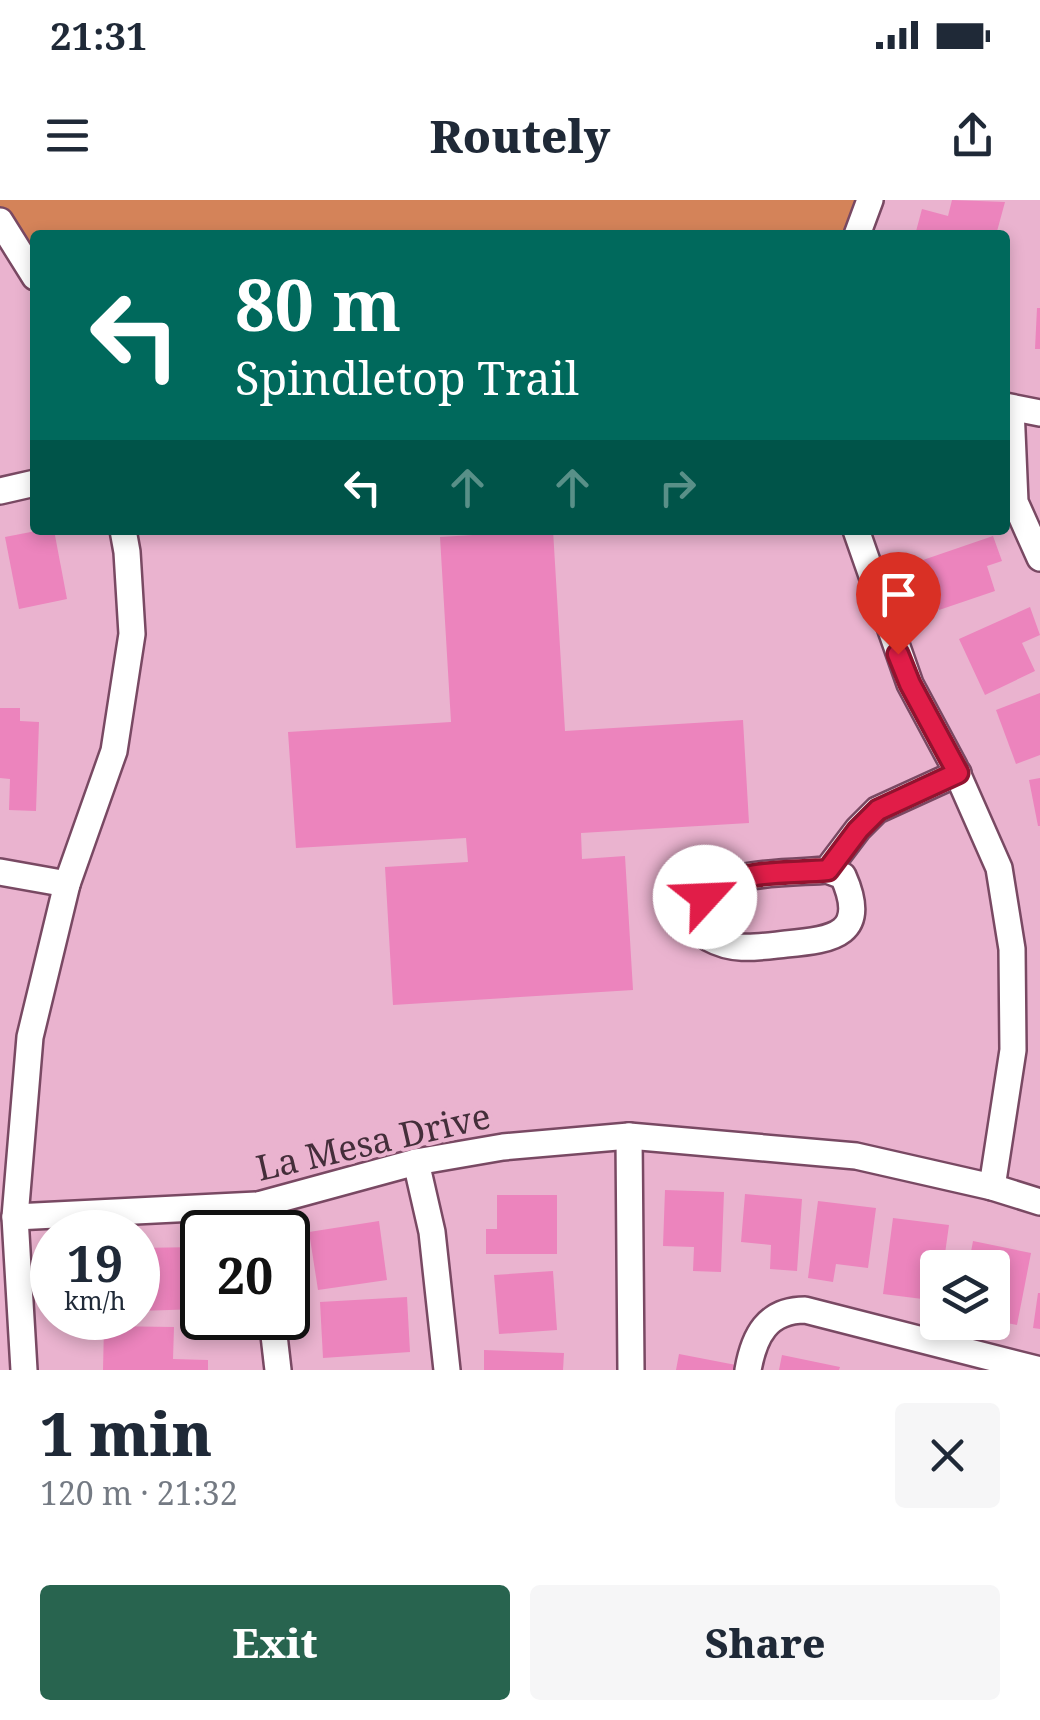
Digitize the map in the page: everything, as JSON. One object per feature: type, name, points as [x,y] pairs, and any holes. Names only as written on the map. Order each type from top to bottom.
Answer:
[{"type":"street","points":[[859,230],[870,200]]},
{"type":"street","points":[[0,221],[30,269]]},
{"type":"street","points":[[1010,407],[1040,413]]},
{"type":"street","points":[[1010,434],[1015,502],[1040,558]]},
{"type":"street","points":[[0,490],[30,484]]},
{"type":"street","points":[[24,1370],[15,1217],[30,1037],[67,884],[114,751],[132,634],[124,535]]},
{"type":"street","points":[[858,535],[910,684],[958,773],[999,868],[1012,949],[1013,1050],[992,1188]]},
{"type":"street","points":[[828,870],[843,876],[851,895],[851,916],[842,932],[826,940],[744,948],[725,947],[709,938],[703,918],[705,897],[719,883],[828,870],[878,810],[958,773]]},
{"type":"street","points":[[0,872],[67,884]]},
{"type":"street","points":[[629,1136],[631,1370]]},
{"type":"street","name":"La Mesa Drive","points":[[15,1217],[258,1205],[416,1162],[502,1147],[629,1136],[856,1156],[1040,1202]]},
{"type":"street","points":[[416,1162],[434,1252],[447,1370]]},
{"type":"street","points":[[258,1205],[259,1210]]},
{"type":"street","points":[[748,1370],[751,1351],[768,1321],[782,1312],[805,1310],[1040,1370]]},
{"type":"street","points":[[275,1340],[278,1370]]},
{"type":"shaded area","points":[[0,200],[870,200],[859,230],[30,230],[30,275],[0,230]]},
{"type":"building","points":[[952,200],[1005,202],[997,230],[916,230],[922,209],[948,216]]},
{"type":"building","points":[[1040,308],[1040,349],[1035,349]]},
{"type":"building","points":[[30,532],[55,535],[67,599],[19,609],[5,537]]},
{"type":"building","points":[[553,535],[565,731],[743,720],[749,823],[581,833],[582,859],[625,856],[633,990],[393,1005],[385,867],[468,862],[466,838],[296,848],[288,732],[451,722],[440,537]]},
{"type":"building","points":[[993,536],[1002,561],[987,566],[995,591],[939,610],[923,560]]},
{"type":"building","points":[[1030,607],[1040,635],[1022,643],[1035,671],[985,695],[959,639]]},
{"type":"building","points":[[1040,693],[1040,755],[1016,764],[996,710]]},
{"type":"building","points":[[0,708],[20,708],[20,721],[39,722],[36,811],[9,810],[10,779],[0,778]]},
{"type":"building","points":[[1040,778],[1040,826],[1038,826],[1029,780]]},
{"type":"building","points":[[665,1190],[724,1192],[721,1272],[693,1271],[694,1247],[663,1246]]},
{"type":"building","points":[[745,1194],[802,1199],[797,1271],[770,1269],[771,1245],[741,1242]]},
{"type":"building","points":[[497,1195],[557,1195],[557,1254],[486,1254],[486,1229],[497,1229]]},
{"type":"building","points":[[818,1201],[876,1208],[868,1268],[836,1264],[833,1282],[808,1278]]},
{"type":"building","points":[[893,1218],[949,1225],[946,1250],[920,1250],[920,1299],[883,1294]]},
{"type":"building","points":[[379,1221],[387,1280],[318,1290],[310,1232]]},
{"type":"building","points":[[973,1241],[1031,1253],[1017,1325],[1010,1324],[1010,1250],[971,1250]]},
{"type":"building","points":[[180,1247],[180,1310],[160,1310],[160,1248]]},
{"type":"building","points":[[553,1271],[557,1330],[499,1334],[494,1275]]},
{"type":"building","points":[[1040,1293],[1040,1329],[1033,1328]]},
{"type":"building","points":[[407,1297],[410,1352],[323,1358],[320,1302]]},
{"type":"building","points":[[160,1327],[174,1327],[173,1359],[208,1360],[208,1370],[103,1370],[104,1340],[160,1340]]},
{"type":"building","points":[[484,1350],[564,1353],[563,1370],[484,1370]]},
{"type":"building","points":[[679,1354],[736,1365],[735,1370],[676,1370]]},
{"type":"building","points":[[782,1355],[840,1367],[779,1370]]},
{"type":"route","points":[[705,897],[719,883],[739,878],[828,870],[878,810],[958,773],[898,654]]}]
